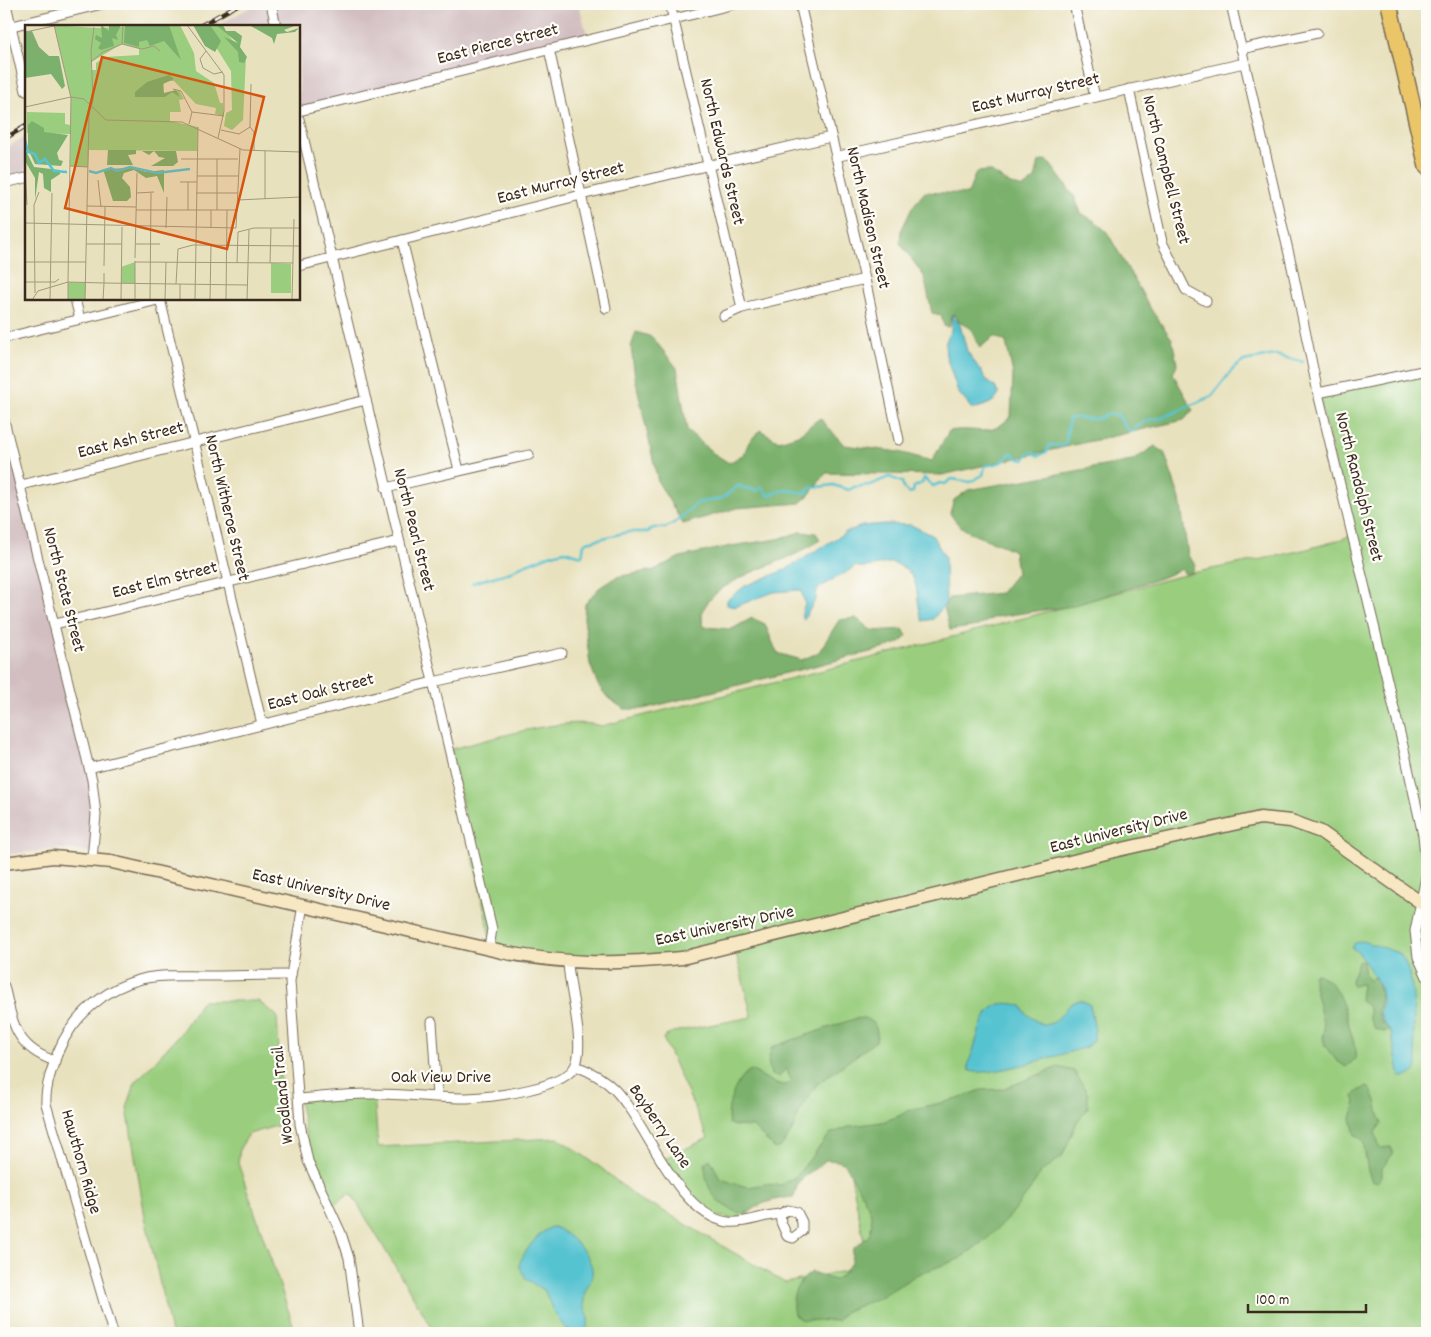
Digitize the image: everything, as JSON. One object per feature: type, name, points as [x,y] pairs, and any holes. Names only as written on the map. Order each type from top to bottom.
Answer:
[{"type":"highway","points":[[1389,4],[1427,167]]},
{"type":"main road","name":"East University Drive","points":[[4,863],[53,857],[92,859],[132,866],[535,958],[568,962],[619,964],[682,958],[1128,848],[1260,818],[1290,821],[1316,829],[1424,905]]},
{"type":"street","points":[[6,4],[7,27],[25,88]]},
{"type":"street","points":[[7,27],[102,4]]},
{"type":"street","points":[[271,4],[276,25]]},
{"type":"street","name":"North Edwards Street","points":[[670,4],[742,308]]},
{"type":"street","name":"East Pierce Street","points":[[300,111],[735,4]]},
{"type":"street","name":"North Madison Street","points":[[800,4],[865,279],[899,440]]},
{"type":"street","points":[[1074,4],[1095,97]]},
{"type":"street","name":"North Randolph Street","points":[[1231,4],[1294,274],[1318,393],[1406,754],[1423,835],[1427,872],[1424,905],[1415,932],[1417,949],[1427,977]]},
{"type":"street","points":[[1241,49],[1317,34]]},
{"type":"street","points":[[549,49],[606,308]]},
{"type":"street","name":"East Murray Street","points":[[835,156],[1244,63]]},
{"type":"street","name":"North Campbell Street","points":[[1128,89],[1162,242],[1186,290],[1206,302]]},
{"type":"street","name":"North Pearl Street","points":[[300,123],[492,928],[489,948]]},
{"type":"street","name":"East Murray Street","points":[[300,266],[581,195],[831,137]]},
{"type":"street","points":[[4,183],[25,178]]},
{"type":"street","points":[[402,240],[459,470]]},
{"type":"street","points":[[724,316],[742,308],[865,279]]},
{"type":"street","points":[[75,300],[80,319]]},
{"type":"street","points":[[4,338],[157,300]]},
{"type":"street","name":"North Witheroe Street","points":[[161,300],[262,724]]},
{"type":"street","points":[[1318,393],[1427,370]]},
{"type":"street","name":"East Ash Street","points":[[21,485],[366,400]]},
{"type":"street","name":"North State Street","points":[[4,424],[21,485],[89,768],[96,815],[92,859]]},
{"type":"street","points":[[386,488],[529,455]]},
{"type":"street","name":"East Elm Street","points":[[55,624],[399,541]]},
{"type":"street","name":"East Oak Street","points":[[89,768],[433,682],[562,653]]},
{"type":"street","name":"Woodland Trail","points":[[303,905],[291,975],[302,1136],[308,1161],[341,1232],[349,1258],[359,1333]]},
{"type":"street","points":[[568,962],[580,1051],[576,1066]]},
{"type":"street","name":"Hawthorn Ridge","points":[[113,1333],[46,1104],[55,1061],[62,1041],[81,1015],[105,996],[133,982],[163,976],[291,975]]},
{"type":"street","points":[[4,986],[15,1028],[22,1041],[36,1053],[55,1061]]},
{"type":"street","points":[[432,1022],[437,1096]]},
{"type":"street","name":"Oak View Drive","points":[[299,1099],[374,1094],[480,1096],[552,1084],[565,1077],[576,1066]]},
{"type":"street","name":"Bayberry Lane","points":[[576,1066],[614,1089],[683,1192],[706,1214],[716,1219],[733,1222],[780,1214]]},
{"type":"shaded area","points":[[256,4],[579,4],[588,39],[300,111],[300,25],[219,25]]},
{"type":"shaded area","points":[[25,137],[25,178],[4,183],[4,149]]},
{"type":"shaded area","points":[[4,420],[92,780],[93,852],[60,849],[4,855]]},
{"type":"green space","points":[[1047,160],[1074,196],[1081,213],[1096,222],[1107,232],[1152,311],[1172,339],[1177,364],[1173,374],[1193,410],[1184,420],[942,475],[826,473],[809,495],[800,503],[737,508],[683,524],[658,482],[635,377],[631,347],[636,332],[652,337],[677,368],[687,430],[713,453],[729,463],[744,454],[749,442],[760,430],[779,441],[798,435],[820,418],[844,445],[899,452],[932,461],[949,431],[989,430],[996,428],[1011,416],[1013,374],[1006,342],[994,336],[980,348],[971,329],[959,322],[955,315],[951,315],[949,327],[944,326],[941,315],[932,313],[924,276],[900,243],[901,231],[913,206],[925,192],[968,194],[976,172],[990,171],[1008,183],[1023,188],[1035,179],[1039,162]]},
{"type":"green space","points":[[1427,370],[1427,1319],[1415,1333],[435,1333],[351,1193],[330,1208],[313,1173],[299,1099],[374,1094],[378,1147],[558,1138],[600,1167],[643,1203],[655,1206],[785,1283],[869,1266],[846,1151],[819,1153],[788,1185],[757,1201],[743,1221],[706,1214],[662,1160],[708,1138],[663,1038],[673,1032],[752,1017],[734,945],[635,963],[502,952],[491,942],[451,749],[548,726],[586,723],[601,726],[743,691],[1191,573],[1307,549],[1353,535],[1318,393]]},
{"type":"green space","points":[[1155,446],[1164,452],[1180,499],[1188,556],[1195,564],[1192,573],[1184,573],[1182,569],[1161,578],[1072,606],[995,617],[978,626],[950,630],[944,607],[949,598],[1001,593],[1017,573],[1014,551],[962,528],[950,513],[954,500],[968,490],[1132,461]]},
{"type":"green space","points":[[800,532],[816,533],[820,540],[796,554],[730,583],[709,601],[703,611],[703,627],[732,629],[752,618],[765,624],[777,653],[802,660],[819,652],[839,620],[856,618],[872,631],[903,629],[907,636],[901,642],[882,649],[643,709],[624,709],[608,698],[598,685],[590,664],[584,618],[585,604],[599,588],[616,577],[654,570],[680,557],[731,546],[778,539]]},
{"type":"green space","points":[[1363,961],[1365,975],[1369,981],[1373,977],[1376,979],[1381,994],[1378,1011],[1381,1022],[1387,1026],[1388,1030],[1384,1032],[1375,1029],[1369,1018],[1369,1008],[1360,1000],[1362,984],[1352,985],[1351,980],[1358,962]]},
{"type":"green space","points":[[1317,974],[1332,984],[1342,1002],[1356,1049],[1355,1057],[1346,1067],[1336,1060],[1325,1046],[1323,1038],[1324,1027],[1313,981],[1313,975]]},
{"type":"green space","points":[[202,1001],[258,1001],[277,1016],[283,1124],[249,1134],[240,1148],[238,1163],[296,1333],[171,1333],[145,1217],[127,1108],[135,1083],[180,1034]]},
{"type":"green space","points":[[864,1018],[876,1027],[876,1041],[816,1085],[800,1111],[792,1131],[781,1147],[775,1149],[753,1127],[729,1124],[730,1102],[736,1086],[751,1070],[776,1084],[787,1085],[791,1080],[786,1068],[779,1077],[771,1075],[768,1061],[772,1047],[854,1019]]},
{"type":"green space","points":[[1058,1067],[1074,1071],[1088,1094],[1088,1108],[1077,1122],[1062,1157],[1040,1173],[1030,1190],[1010,1216],[988,1238],[959,1259],[916,1275],[881,1297],[846,1311],[837,1321],[802,1320],[794,1315],[793,1302],[798,1285],[812,1272],[834,1280],[843,1274],[851,1263],[853,1249],[869,1236],[872,1224],[870,1210],[846,1165],[838,1161],[826,1160],[798,1182],[794,1197],[768,1202],[745,1214],[737,1212],[719,1202],[708,1185],[705,1163],[710,1159],[720,1178],[732,1183],[749,1187],[765,1184],[781,1185],[796,1176],[830,1134],[851,1126],[882,1122],[909,1110],[958,1099],[981,1090],[1003,1089]]},
{"type":"green space","points":[[1368,1087],[1376,1100],[1382,1123],[1375,1132],[1380,1148],[1391,1147],[1393,1154],[1382,1168],[1382,1176],[1377,1182],[1372,1182],[1368,1171],[1363,1140],[1355,1135],[1351,1118],[1356,1102],[1354,1096],[1357,1091]]},
{"type":"water","points":[[952,314],[960,325],[967,351],[999,394],[995,400],[984,406],[972,409],[958,392],[946,356],[945,344],[951,330]]},
{"type":"water","points":[[886,524],[911,525],[932,535],[945,557],[946,603],[933,619],[923,621],[912,577],[907,571],[892,563],[868,567],[855,566],[826,583],[817,590],[816,599],[804,619],[801,617],[805,603],[801,590],[774,592],[734,607],[727,605],[727,600],[745,586],[785,570],[846,532],[862,526]]},
{"type":"water","points":[[1362,941],[1399,953],[1409,972],[1413,996],[1414,1042],[1417,1066],[1415,1071],[1407,1076],[1400,1077],[1391,1032],[1383,1022],[1380,1013],[1382,998],[1379,984],[1359,953],[1352,948],[1355,943]]},
{"type":"water","points":[[1081,1000],[1090,1005],[1095,1030],[1093,1040],[1087,1047],[1007,1068],[977,1072],[969,1070],[969,1062],[983,1022],[993,1008],[1000,1004],[1010,1003],[1022,1006],[1025,1012],[1032,1018],[1041,1023],[1048,1024],[1054,1022],[1074,1002]]},
{"type":"water","points":[[554,1227],[568,1235],[582,1249],[591,1264],[591,1280],[584,1298],[588,1325],[586,1330],[576,1333],[565,1328],[553,1311],[545,1291],[526,1279],[519,1265],[524,1254],[538,1236],[549,1228]]},
{"type":"waterway","points":[[472,583],[511,572],[552,554],[565,551],[582,556],[584,544],[587,542],[628,532],[648,532],[653,528],[665,528],[677,521],[697,503],[721,499],[738,486],[757,491],[762,487],[769,496],[779,491],[806,493],[811,488],[833,485],[849,490],[854,487],[870,485],[889,477],[902,482],[904,489],[909,493],[913,492],[914,487],[922,483],[924,478],[933,486],[940,483],[945,484],[952,479],[970,482],[983,475],[985,466],[1002,462],[1009,454],[1013,453],[1017,458],[1024,460],[1032,452],[1039,456],[1048,451],[1049,445],[1063,446],[1066,443],[1069,419],[1098,419],[1106,414],[1118,415],[1128,430],[1132,432],[1138,425],[1148,420],[1162,418],[1212,396],[1233,369],[1244,361],[1275,355],[1303,362]]},
{"type":"railway","points":[[202,25],[239,4]]},
{"type":"railway","points":[[4,139],[25,127]]}]
